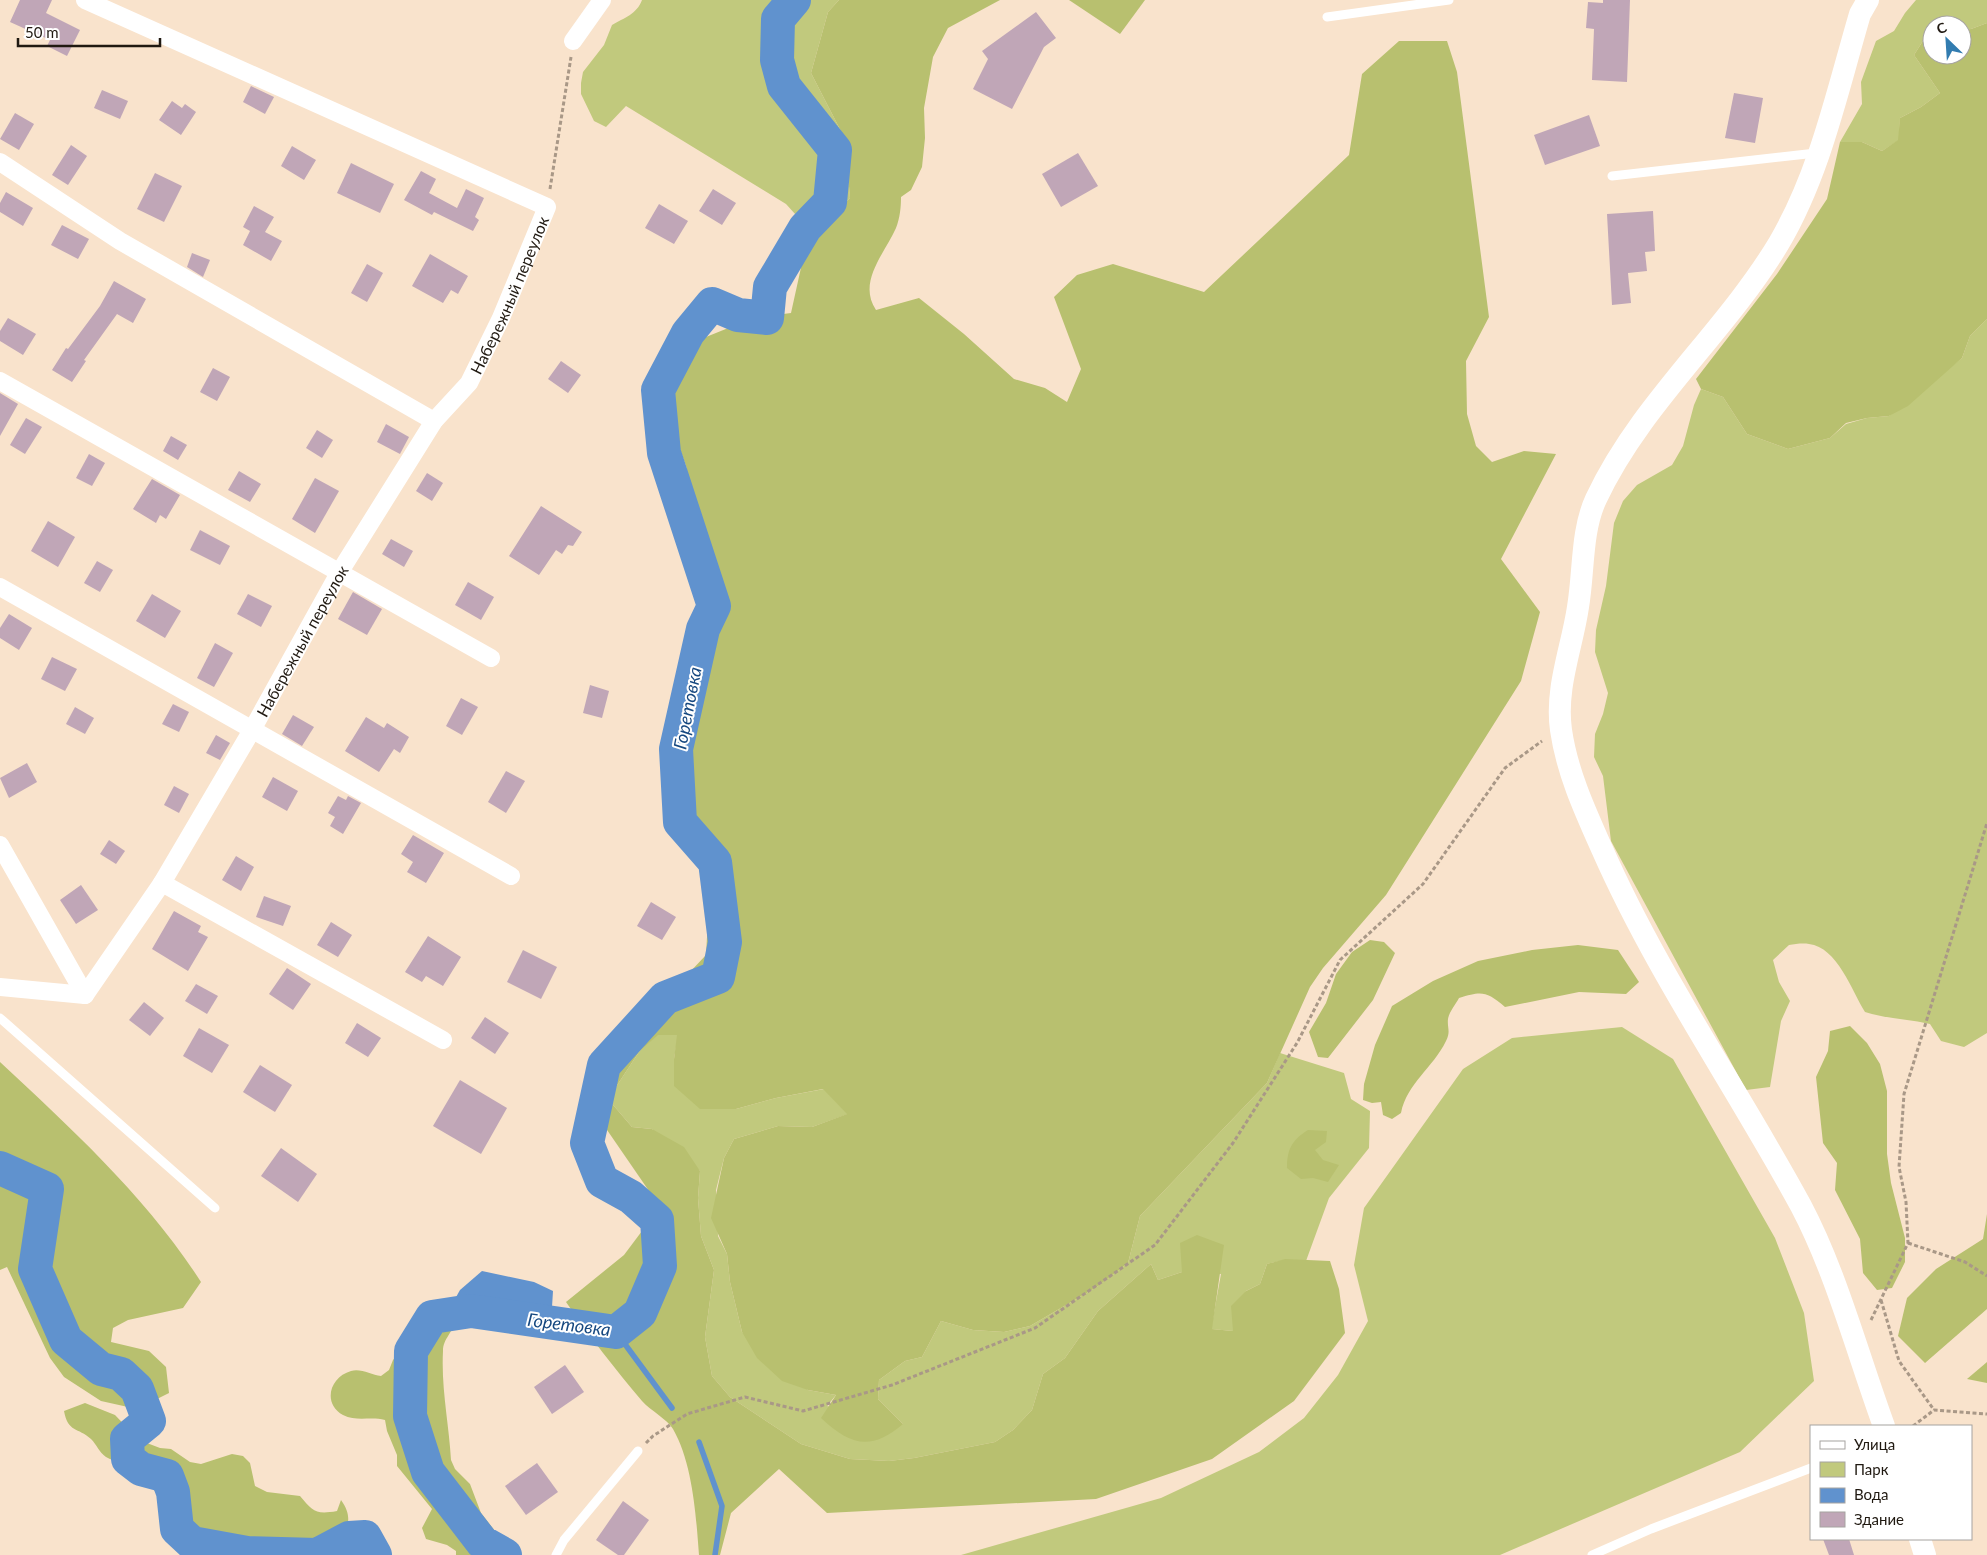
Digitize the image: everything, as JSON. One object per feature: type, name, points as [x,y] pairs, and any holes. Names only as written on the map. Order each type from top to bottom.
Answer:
[{"type":"street","points":[[85,0],[548,207]]},
{"type":"street","points":[[573,41],[602,0]]},
{"type":"street","points":[[1868,0],[1860,14],[1819,153],[1804,195],[1777,245],[1615,462],[1594,503],[1588,522],[1574,636],[1560,688],[1560,728],[1579,797],[1617,884],[1658,963],[1802,1208],[1828,1267],[1884,1425]]},
{"type":"street","points":[[0,162],[120,241],[434,421]]},
{"type":"street","name":"Набережный переулок","points":[[85,995],[162,883],[252,730],[339,573],[434,421],[469,383],[501,318],[548,207]]},
{"type":"street","points":[[0,381],[491,658]]},
{"type":"street","points":[[0,587],[511,876]]},
{"type":"street","points":[[0,845],[85,995]]},
{"type":"street","points":[[162,883],[443,1040]]},
{"type":"street","points":[[0,987],[85,995]]},
{"type":"street","points":[[1920,1540],[1925,1555]]},
{"type":"lane","points":[[1327,17],[1449,0]]},
{"type":"lane","points":[[1612,176],[1819,153]]},
{"type":"lane","points":[[0,1018],[215,1208]]},
{"type":"lane","points":[[556,1555],[564,1540],[638,1452]]},
{"type":"lane","points":[[1592,1555],[1651,1529],[1810,1468]]},
{"type":"path","points":[[548,207],[573,41]]},
{"type":"path","points":[[638,1452],[653,1436],[687,1414],[745,1397],[803,1411],[892,1385],[1035,1328],[1155,1245],[1232,1143],[1297,1043],[1340,960],[1423,884],[1505,768],[1560,728]]},
{"type":"path","points":[[1869,1325],[1908,1243],[1906,1202],[1899,1167],[1904,1094],[1987,824]]},
{"type":"path","points":[[1908,1243],[1965,1262],[1987,1276]]},
{"type":"path","points":[[1880,1299],[1899,1361],[1934,1410]]},
{"type":"path","points":[[1914,1425],[1934,1410],[1987,1414]]},
{"type":"green space","points":[[642,0],[839,0],[828,12],[811,73],[845,139],[850,198],[815,236],[786,204],[626,106],[606,127],[594,121],[581,94],[583,72],[604,45],[612,25],[637,9]]},
{"type":"green space","points":[[839,0],[1000,0],[948,28],[933,57],[924,108],[925,138],[922,167],[911,190],[901,197],[896,228],[871,278],[871,299],[876,310],[919,298],[964,334],[1014,379],[1045,388],[1067,402],[1081,369],[1054,297],[1077,275],[1113,264],[1204,292],[1349,155],[1362,74],[1399,41],[1447,41],[1457,72],[1489,317],[1466,361],[1467,414],[1476,446],[1492,462],[1524,451],[1556,454],[1501,559],[1540,612],[1521,681],[1386,895],[1323,968],[1310,987],[1267,1083],[1140,1216],[1128,1263],[1097,1287],[1030,1326],[1004,1332],[973,1330],[941,1321],[922,1357],[905,1361],[879,1380],[878,1399],[903,1424],[892,1433],[871,1441],[861,1442],[842,1435],[821,1418],[836,1395],[808,1390],[782,1381],[757,1358],[742,1332],[730,1282],[727,1254],[711,1218],[724,1158],[734,1139],[778,1126],[812,1127],[847,1114],[823,1089],[776,1098],[736,1109],[700,1109],[674,1086],[674,1059],[677,1035],[658,1035],[639,1052],[608,1099],[632,1127],[652,1129],[684,1147],[700,1171],[698,1198],[701,1236],[714,1270],[705,1337],[712,1376],[730,1397],[801,1444],[850,1459],[889,1461],[995,1442],[1013,1430],[1032,1410],[1043,1374],[1065,1358],[1098,1311],[1151,1264],[1158,1280],[1182,1272],[1180,1243],[1197,1235],[1224,1245],[1212,1329],[1233,1331],[1231,1306],[1246,1291],[1260,1284],[1267,1264],[1285,1259],[1330,1261],[1339,1289],[1345,1333],[1294,1401],[1212,1459],[1096,1499],[827,1513],[779,1469],[731,1513],[720,1555],[699,1555],[695,1507],[689,1474],[680,1443],[673,1429],[642,1401],[603,1353],[566,1302],[624,1255],[660,1207],[594,1111],[610,1069],[655,1009],[706,955],[709,901],[684,782],[681,710],[684,659],[718,627],[686,466],[666,410],[674,367],[706,337],[753,318],[791,313],[804,254],[815,236],[850,198],[845,139],[811,73],[828,12]]},
{"type":"green space","points":[[1069,0],[1145,0],[1120,34]]},
{"type":"green space","points":[[1916,0],[1987,0],[1987,23],[1972,29],[1972,15],[1922,15],[1922,42],[1914,55],[1940,93],[1921,107],[1900,118],[1899,140],[1882,151],[1862,142],[1840,142],[1862,104],[1861,82],[1876,41],[1894,31]]},
{"type":"green space","points":[[1987,23],[1987,319],[1970,336],[1962,358],[1908,406],[1889,416],[1867,418],[1846,423],[1830,438],[1788,449],[1747,434],[1723,397],[1701,389],[1696,379],[1777,274],[1827,199],[1840,142],[1862,142],[1882,151],[1898,140],[1900,118],[1921,107],[1940,93],[1914,55],[1922,42],[1922,65],[1972,65],[1972,29]]},
{"type":"green space","points":[[1987,319],[1987,1033],[1964,1047],[1941,1041],[1930,1024],[1865,1012],[1843,971],[1828,953],[1819,947],[1809,944],[1789,945],[1773,960],[1779,982],[1790,1001],[1781,1021],[1770,1087],[1746,1090],[1611,841],[1603,776],[1594,757],[1595,734],[1603,714],[1608,693],[1595,652],[1596,630],[1606,586],[1614,523],[1623,501],[1637,485],[1672,465],[1683,446],[1694,405],[1701,389],[1723,397],[1747,434],[1788,449],[1830,438],[1846,424],[1867,418],[1889,416],[1962,358],[1970,336]]},
{"type":"green space","points":[[1370,940],[1384,942],[1395,953],[1373,1000],[1328,1058],[1318,1057],[1309,1032],[1326,1003],[1336,974],[1352,952]]},
{"type":"green space","points":[[1578,945],[1618,950],[1639,982],[1626,994],[1579,992],[1505,1007],[1484,994],[1473,994],[1459,998],[1449,1016],[1449,1032],[1441,1051],[1414,1084],[1404,1102],[1401,1113],[1392,1119],[1383,1115],[1381,1102],[1372,1103],[1363,1100],[1364,1084],[1375,1045],[1392,1006],[1433,981],[1478,961],[1532,950]]},
{"type":"green space","points":[[1850,1026],[1867,1043],[1880,1064],[1887,1091],[1887,1154],[1891,1183],[1905,1238],[1905,1262],[1892,1288],[1877,1290],[1863,1273],[1860,1239],[1835,1190],[1837,1163],[1823,1143],[1816,1077],[1828,1051],[1830,1031]]},
{"type":"green space","points":[[1622,1027],[1673,1059],[1775,1238],[1804,1313],[1814,1381],[1740,1452],[1500,1555],[961,1555],[1161,1498],[1259,1452],[1304,1418],[1338,1375],[1368,1321],[1354,1265],[1364,1208],[1463,1069],[1512,1038]]},
{"type":"green space","points":[[658,1034],[678,1035],[674,1059],[736,1109],[776,1098],[824,1089],[848,1114],[812,1127],[778,1126],[734,1139],[724,1158],[716,1190],[718,1236],[727,1254],[730,1282],[742,1332],[808,1390],[836,1395],[827,1406],[903,1424],[878,1399],[879,1380],[905,1361],[922,1357],[941,1321],[973,1330],[1004,1332],[1030,1326],[1097,1287],[1128,1263],[1140,1216],[1267,1083],[1280,1053],[1344,1073],[1351,1099],[1370,1111],[1369,1148],[1329,1198],[1306,1261],[1285,1260],[1267,1264],[1260,1284],[1246,1291],[1233,1331],[1211,1329],[1221,1274],[1182,1272],[1158,1280],[1151,1264],[1098,1311],[1065,1358],[1043,1374],[1032,1410],[1013,1430],[995,1442],[889,1461],[850,1459],[801,1444],[730,1397],[712,1376],[705,1337],[714,1270],[701,1236],[698,1198],[700,1171],[652,1129],[632,1127],[608,1099],[639,1052]]},
{"type":"green space","points":[[0,1062],[55,1113],[133,1193],[180,1251],[201,1282],[183,1308],[128,1320],[113,1328],[111,1342],[149,1351],[166,1367],[169,1393],[137,1409],[101,1401],[64,1377],[50,1358],[7,1267],[0,1270]]},
{"type":"green space","points":[[1308,1130],[1327,1131],[1326,1142],[1315,1150],[1323,1160],[1339,1165],[1328,1182],[1313,1178],[1301,1179],[1287,1168],[1291,1146],[1298,1137]]},
{"type":"green space","points":[[1987,1214],[1987,1309],[1925,1363],[1898,1336],[1907,1298],[1936,1269],[1983,1239]]},
{"type":"green space","points":[[445,1314],[455,1319],[443,1347],[444,1392],[451,1460],[455,1469],[470,1484],[481,1513],[502,1540],[519,1555],[456,1555],[456,1551],[447,1545],[426,1539],[422,1528],[432,1509],[397,1466],[397,1455],[387,1431],[385,1420],[348,1417],[336,1410],[332,1404],[331,1391],[334,1384],[344,1374],[355,1370],[381,1376],[389,1370],[393,1360],[422,1326],[435,1316]]},
{"type":"green space","points":[[1987,1362],[1987,1383],[1967,1379]]},
{"type":"green space","points":[[85,1403],[115,1415],[139,1440],[160,1448],[171,1449],[190,1462],[201,1464],[232,1454],[243,1456],[250,1463],[255,1486],[267,1492],[300,1496],[315,1511],[337,1511],[341,1500],[348,1514],[348,1520],[346,1532],[338,1553],[201,1555],[181,1547],[172,1537],[166,1501],[151,1487],[140,1472],[131,1465],[106,1457],[91,1439],[68,1423],[64,1411]]},
{"type":"water","points":[[482,1271],[534,1282],[553,1291],[552,1307],[530,1327],[482,1325],[462,1319],[455,1299],[460,1290]]},
{"type":"building","points":[[20,0],[52,0],[46,13],[80,30],[67,56],[47,46],[50,40],[10,22]]},
{"type":"building","points":[[1603,0],[1630,0],[1627,82],[1592,80],[1594,29],[1586,28],[1588,2],[1603,3]]},
{"type":"building","points":[[1036,12],[1056,38],[1044,47],[1012,109],[973,89],[988,59],[982,51]]},
{"type":"building","points":[[251,86],[274,97],[265,114],[243,102]]},
{"type":"building","points":[[102,90],[128,101],[120,119],[94,108]]},
{"type":"building","points":[[1734,93],[1763,98],[1755,143],[1725,138]]},
{"type":"building","points":[[172,101],[182,108],[185,104],[196,112],[181,135],[159,120]]},
{"type":"building","points":[[15,113],[34,124],[19,150],[0,139]]},
{"type":"building","points":[[1589,115],[1600,146],[1545,165],[1534,135]]},
{"type":"building","points":[[71,145],[87,156],[68,185],[52,175]]},
{"type":"building","points":[[292,146],[316,160],[304,180],[281,166]]},
{"type":"building","points":[[1078,153],[1098,186],[1061,207],[1042,174]]},
{"type":"building","points":[[351,163],[394,184],[380,213],[337,193]]},
{"type":"building","points":[[421,171],[436,179],[429,193],[457,208],[466,189],[484,198],[475,217],[479,220],[473,231],[434,212],[432,215],[404,200]]},
{"type":"building","points":[[155,173],[182,186],[164,222],[137,209]]},
{"type":"building","points":[[713,189],[736,203],[722,225],[699,211]]},
{"type":"building","points":[[6,192],[33,208],[23,226],[0,212],[0,203]]},
{"type":"building","points":[[659,204],[688,221],[674,244],[645,228]]},
{"type":"building","points":[[254,206],[274,217],[265,232],[282,241],[271,261],[243,245],[250,231],[243,227]]},
{"type":"building","points":[[1653,211],[1655,251],[1645,252],[1647,271],[1628,273],[1631,303],[1612,305],[1607,214]]},
{"type":"building","points":[[62,225],[89,239],[78,259],[51,245]]},
{"type":"building","points":[[192,253],[210,260],[203,277],[187,267]]},
{"type":"building","points":[[430,254],[468,276],[458,294],[451,290],[443,303],[412,286]]},
{"type":"building","points":[[367,264],[383,273],[367,302],[351,293]]},
{"type":"building","points":[[114,281],[146,299],[133,323],[117,314],[84,360],[86,361],[72,382],[52,370],[66,348],[68,349],[100,306]]},
{"type":"building","points":[[8,318],[36,334],[23,355],[0,341],[0,331]]},
{"type":"building","points":[[561,361],[581,375],[568,393],[548,379]]},
{"type":"building","points":[[213,368],[230,377],[217,401],[200,392]]},
{"type":"building","points":[[0,393],[18,404],[0,436]]},
{"type":"building","points":[[26,418],[42,427],[25,454],[10,445]]},
{"type":"building","points":[[386,424],[409,437],[400,454],[377,442]]},
{"type":"building","points":[[317,430],[333,440],[322,458],[306,448]]},
{"type":"building","points":[[171,436],[187,445],[178,460],[163,451]]},
{"type":"building","points":[[89,454],[105,463],[92,486],[76,478]]},
{"type":"building","points":[[239,471],[261,484],[250,502],[228,490]]},
{"type":"building","points":[[427,473],[443,483],[432,501],[416,491]]},
{"type":"building","points":[[315,478],[339,491],[315,533],[292,519]]},
{"type":"building","points":[[152,479],[180,495],[166,519],[160,515],[156,523],[133,509]]},
{"type":"building","points":[[541,506],[582,532],[573,546],[568,545],[562,554],[556,550],[539,575],[509,556]]},
{"type":"building","points":[[48,521],[75,537],[58,567],[31,551]]},
{"type":"building","points":[[200,530],[230,546],[220,565],[190,550]]},
{"type":"building","points":[[391,539],[413,551],[404,567],[382,554]]},
{"type":"building","points":[[97,561],[113,570],[100,592],[84,583]]},
{"type":"building","points":[[468,582],[494,597],[481,620],[455,605]]},
{"type":"building","points":[[353,592],[382,609],[367,635],[338,619]]},
{"type":"building","points":[[152,594],[181,611],[165,638],[136,621]]},
{"type":"building","points":[[248,594],[272,606],[261,627],[237,614]]},
{"type":"building","points":[[9,614],[32,628],[19,650],[0,638],[0,628]]},
{"type":"building","points":[[215,643],[233,653],[214,687],[197,678]]},
{"type":"building","points":[[52,657],[77,669],[65,691],[41,679]]},
{"type":"building","points":[[590,685],[609,691],[602,718],[583,713]]},
{"type":"building","points":[[461,698],[478,707],[462,735],[446,726]]},
{"type":"building","points":[[173,704],[189,712],[179,732],[162,724]]},
{"type":"building","points":[[75,707],[94,718],[85,734],[66,724]]},
{"type":"building","points":[[293,715],[314,727],[302,746],[282,734]]},
{"type":"building","points":[[366,717],[384,728],[387,723],[409,737],[400,753],[394,749],[379,772],[345,751]]},
{"type":"building","points":[[216,735],[230,743],[220,760],[206,753]]},
{"type":"building","points":[[27,763],[37,782],[9,798],[0,778]]},
{"type":"building","points":[[506,771],[525,781],[506,813],[488,802]]},
{"type":"building","points":[[273,777],[298,791],[287,811],[262,797]]},
{"type":"building","points":[[174,786],[189,794],[179,813],[164,805]]},
{"type":"building","points":[[338,796],[346,800],[348,796],[361,803],[343,834],[330,826],[335,817],[328,813]]},
{"type":"building","points":[[413,835],[444,853],[426,883],[407,872],[413,862],[401,854]]},
{"type":"building","points":[[109,840],[125,851],[116,864],[100,854]]},
{"type":"building","points":[[236,856],[254,867],[241,891],[222,880]]},
{"type":"building","points":[[81,885],[98,910],[76,924],[60,900]]},
{"type":"building","points":[[264,896],[291,906],[283,926],[256,917]]},
{"type":"building","points":[[651,902],[676,917],[662,940],[637,926]]},
{"type":"building","points":[[174,911],[201,926],[198,932],[208,937],[188,971],[152,949]]},
{"type":"building","points":[[331,922],[352,935],[338,957],[317,945]]},
{"type":"building","points":[[428,936],[461,957],[443,986],[426,976],[422,982],[405,972]]},
{"type":"building","points":[[523,950],[557,967],[541,999],[507,982]]},
{"type":"building","points":[[287,968],[311,984],[293,1010],[269,994]]},
{"type":"building","points":[[196,984],[218,996],[207,1014],[185,1001]]},
{"type":"building","points":[[144,1002],[164,1018],[150,1036],[129,1020]]},
{"type":"building","points":[[485,1017],[509,1033],[495,1054],[471,1038]]},
{"type":"building","points":[[357,1023],[381,1038],[368,1057],[345,1043]]},
{"type":"building","points":[[199,1028],[229,1045],[212,1073],[183,1056]]},
{"type":"building","points":[[260,1065],[292,1085],[275,1112],[243,1092]]},
{"type":"building","points":[[460,1080],[507,1108],[481,1154],[433,1126]]},
{"type":"building","points":[[281,1148],[317,1174],[298,1202],[261,1176]]},
{"type":"building","points":[[565,1365],[584,1392],[552,1414],[534,1387]]},
{"type":"building","points":[[537,1463],[558,1492],[526,1515],[505,1486]]},
{"type":"building","points":[[623,1501],[649,1520],[624,1555],[618,1555],[596,1540]]},
{"type":"building","points":[[1823,1540],[1849,1540],[1854,1555],[1829,1555]]},
{"type":"waterway","name":"Горетовка","points":[[505,1555],[482,1542],[428,1472],[410,1416],[411,1351],[432,1317],[471,1311],[616,1332],[640,1313],[660,1266],[657,1220],[631,1197],[602,1181],[587,1143],[604,1065],[665,998],[718,977],[725,942],[715,862],[680,822],[676,749],[703,629],[714,606],[664,453],[658,390],[688,333],[712,304],[738,315],[767,318],[770,287],[805,228],[830,202],[835,150],[784,86],[777,60],[778,19],[794,0]]},
{"type":"waterway","name":"Горетовка","points":[[0,1168],[47,1189],[35,1269],[66,1340],[101,1369],[121,1374],[137,1389],[149,1421],[127,1439],[128,1459],[141,1469],[167,1476],[173,1492],[177,1529],[192,1543],[247,1553],[317,1555],[349,1538],[365,1537],[375,1555]]},
{"type":"waterway","points":[[616,1332],[672,1408]]},
{"type":"waterway","points":[[699,1442],[722,1506],[715,1555]]}]
